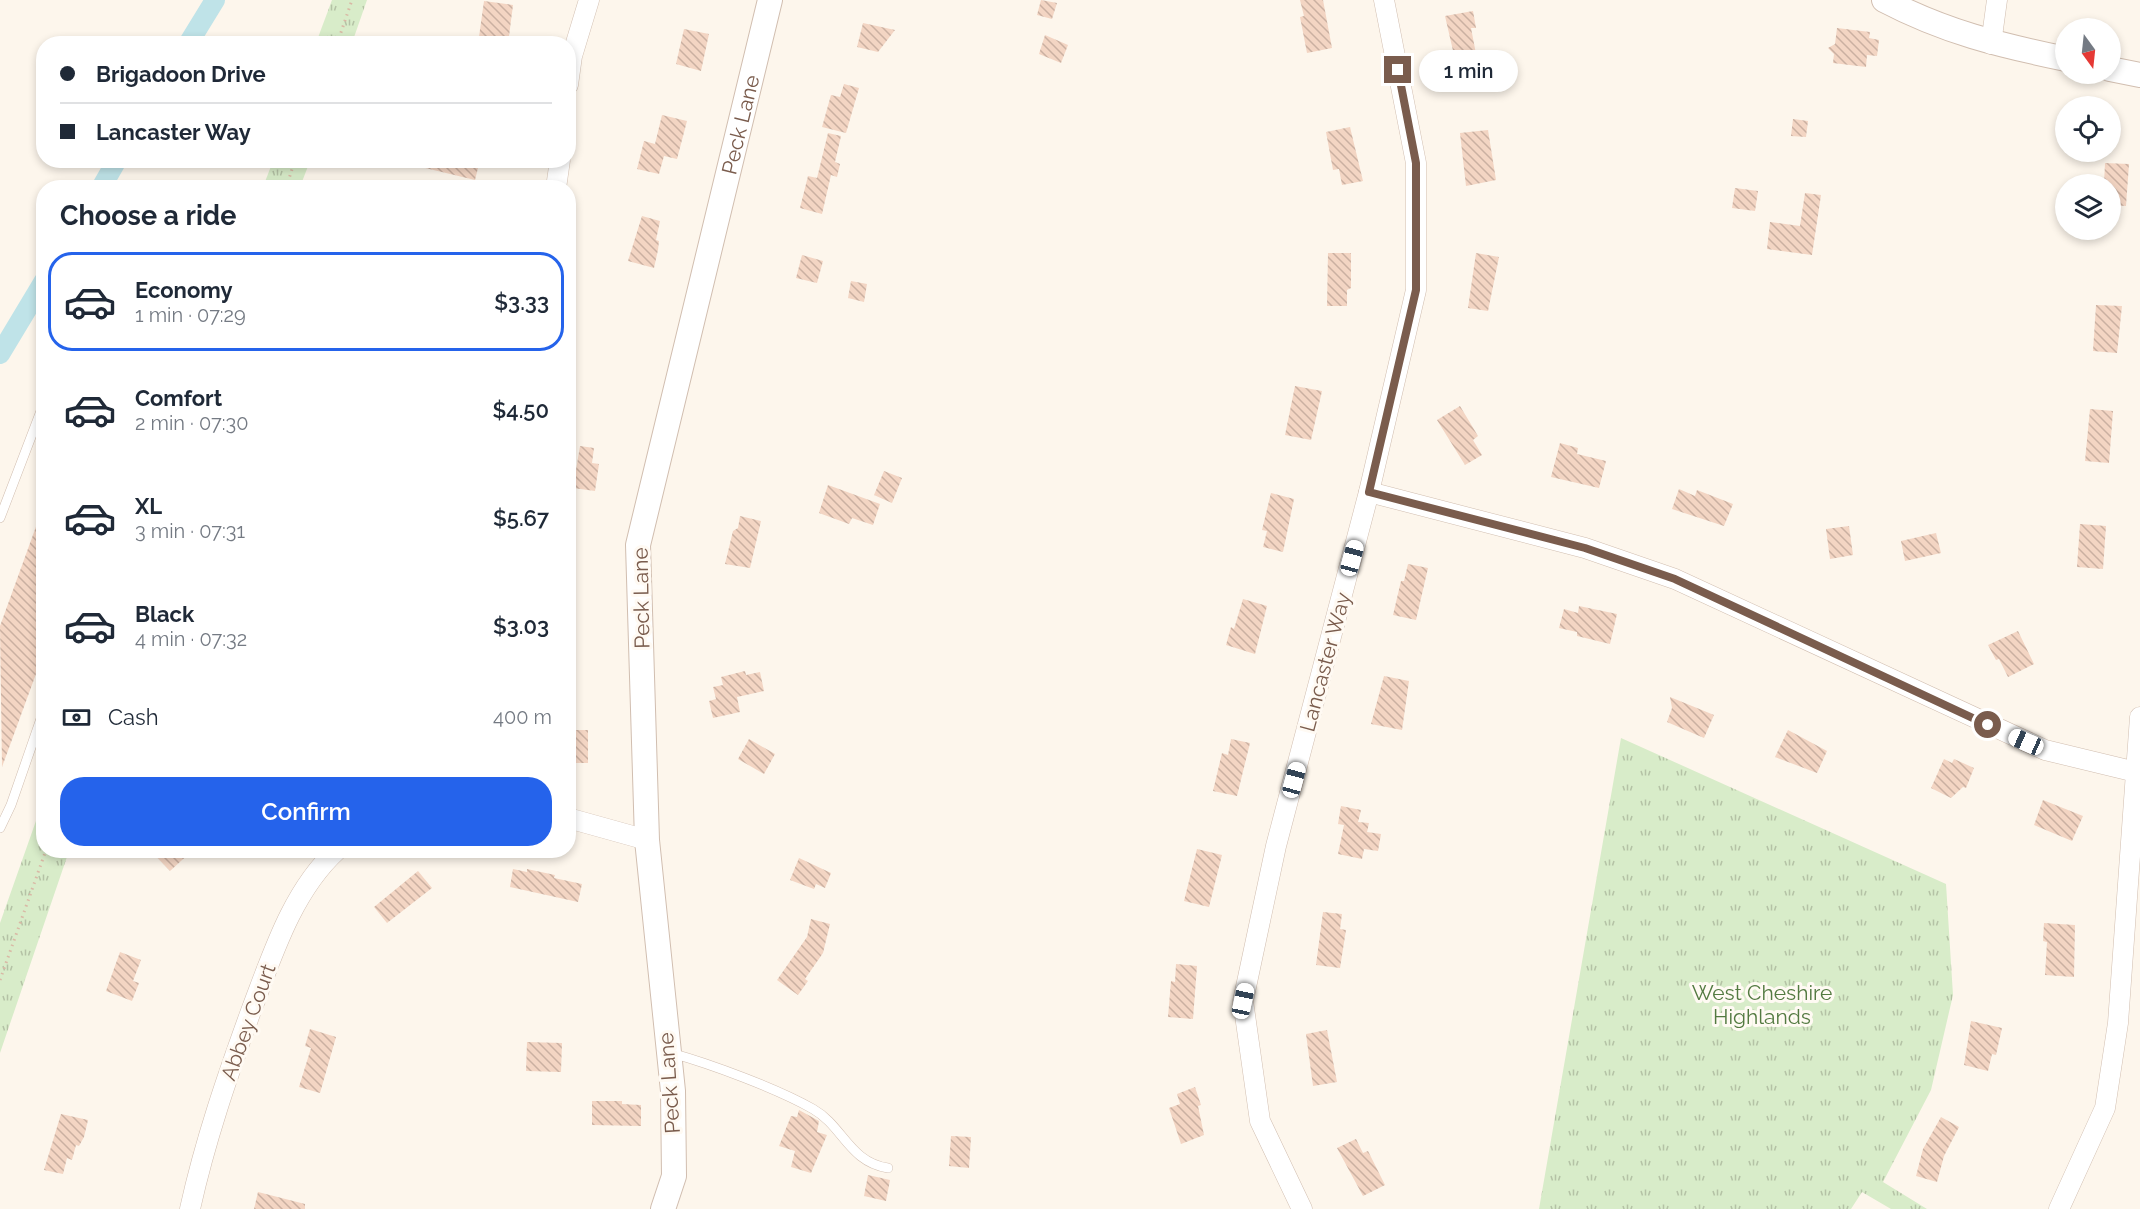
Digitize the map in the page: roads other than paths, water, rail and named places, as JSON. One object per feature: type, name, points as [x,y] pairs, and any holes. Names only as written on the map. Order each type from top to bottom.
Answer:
[{"type":"street","points":[[576,43],[589,0]]},
{"type":"street","name":"Peck Lane","points":[[663,1209],[674,1176],[673,1091],[647,840],[638,544],[770,0]]},
{"type":"street","name":"Lancaster Way","points":[[1302,1209],[1260,1121],[1243,1001],[1276,846],[1369,492],[1416,290],[1416,163],[1384,0]]},
{"type":"street","points":[[1884,0],[1916,17],[1991,44],[2055,58]]},
{"type":"street","points":[[1991,44],[1997,0]]},
{"type":"street","points":[[2121,71],[2140,75]]},
{"type":"street","points":[[1369,492],[1585,548],[1675,579],[2046,750],[2136,772]]},
{"type":"street","points":[[2059,1209],[2104,1108],[2118,1023],[2140,717]]},
{"type":"street","points":[[576,820],[647,840]]},
{"type":"street","name":"Abbey Court","points":[[190,1209],[211,1123],[281,934],[302,894],[328,858]]},
{"type":"lane","points":[[0,518],[36,424]]},
{"type":"lane","points":[[0,828],[11,805],[36,733]]},
{"type":"lane","points":[[669,1053],[719,1070],[815,1110],[856,1154],[875,1166],[888,1168]]},
{"type":"waterway","points":[[193,36],[215,0]]},
{"type":"waterway","points":[[106,180],[112,168]]},
{"type":"waterway","points":[[0,354],[36,294]]},
{"type":"park label","name":"West Cheshire Highlands","points":[[1762,1004]]}]
